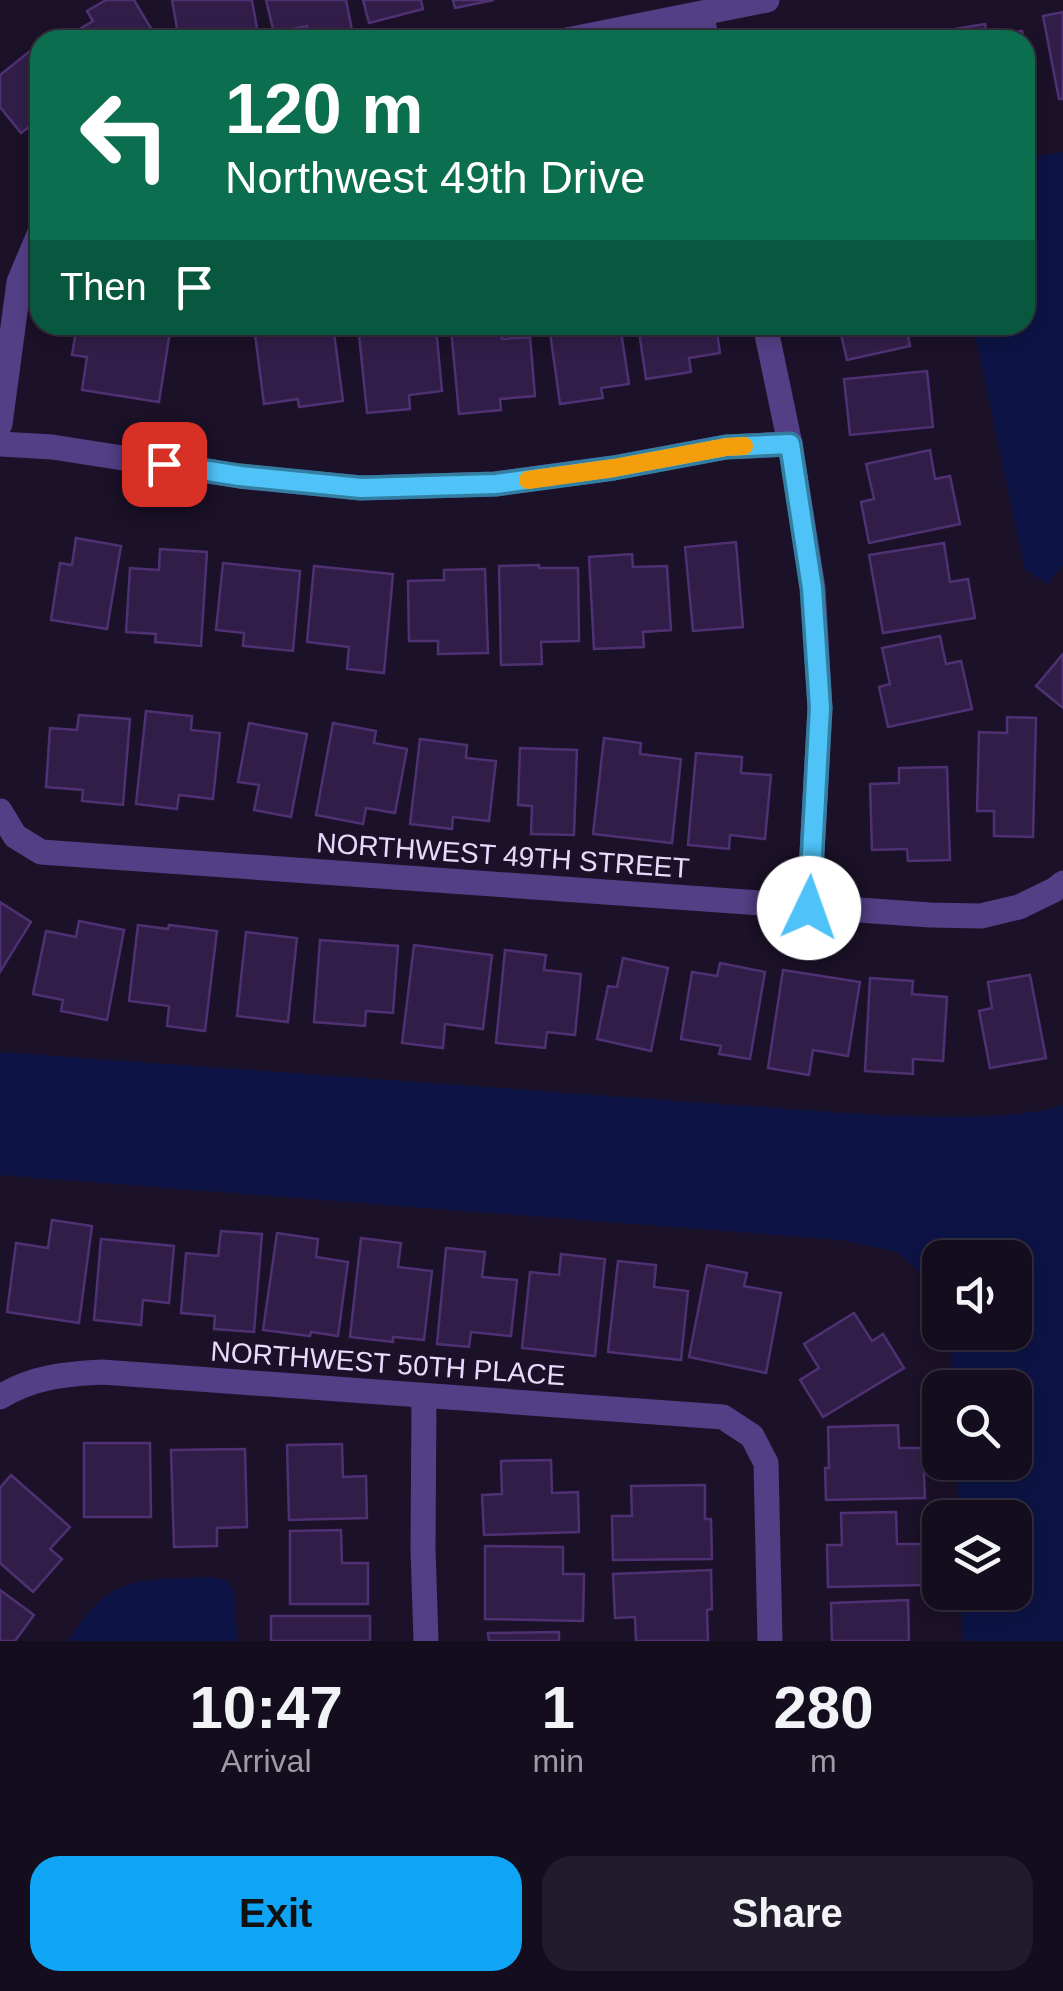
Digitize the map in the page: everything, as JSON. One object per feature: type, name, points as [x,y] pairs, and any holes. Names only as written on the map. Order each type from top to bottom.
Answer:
[{"type":"street","points":[[619,30],[767,0]]},
{"type":"street","points":[[702,14],[705,30]]},
{"type":"street","points":[[0,424],[19,282],[30,256]]},
{"type":"street","points":[[767,335],[790,444],[812,588],[820,708],[809,908]]},
{"type":"street","points":[[0,444],[52,447],[240,476],[361,488],[496,484],[726,447],[790,444]]},
{"type":"street","name":"NORTHWEST 49TH STREET","points":[[0,811],[15,836],[42,852],[809,908],[982,916],[1020,907],[1063,882]]},
{"type":"street","name":"NORTHWEST 50TH PLACE","points":[[8,1392],[56,1374],[102,1372],[723,1417],[752,1436],[766,1464],[770,1641]]},
{"type":"street","points":[[424,1396],[426,1641]]},
{"type":"shaded area","points":[[1063,152],[1063,565],[1048,584],[1025,570],[975,335],[1035,335],[1035,157]]},
{"type":"shaded area","points":[[0,1052],[887,1116],[999,1116],[1063,1105],[1063,1641],[963,1641],[962,1610],[1032,1610],[1032,1500],[957,1500],[957,1480],[1032,1480],[1032,1370],[952,1370],[952,1350],[1032,1350],[1032,1240],[922,1240],[922,1274],[897,1252],[841,1240],[0,1175]]},
{"type":"shaded area","points":[[211,1577],[228,1581],[235,1595],[237,1641],[68,1641],[97,1603],[122,1587],[151,1580]]},
{"type":"building","points":[[106,0],[134,0],[152,30],[78,30],[93,21],[87,11]]},
{"type":"building","points":[[172,0],[252,0],[257,30],[177,30]]},
{"type":"building","points":[[266,0],[346,0],[352,30],[308,30],[307,26],[273,30]]},
{"type":"building","points":[[363,0],[421,0],[423,9],[369,23]]},
{"type":"building","points":[[453,0],[494,0],[455,8]]},
{"type":"building","points":[[1063,12],[1063,99],[1059,99],[1043,16]]},
{"type":"building","points":[[985,24],[986,30],[949,30]]},
{"type":"building","points":[[30,51],[30,126],[21,133],[0,107],[0,75]]},
{"type":"building","points":[[75,335],[169,335],[159,402],[82,390],[87,357],[72,355]]},
{"type":"building","points":[[255,335],[334,335],[343,401],[299,407],[298,399],[264,404]]},
{"type":"building","points":[[359,335],[437,335],[442,391],[409,395],[410,409],[367,413]]},
{"type":"building","points":[[452,335],[530,337],[535,396],[500,399],[501,410],[459,414]]},
{"type":"building","points":[[550,335],[622,335],[629,384],[601,388],[603,398],[560,404]]},
{"type":"building","points":[[639,335],[717,335],[720,353],[689,358],[691,372],[646,379]]},
{"type":"building","points":[[841,335],[908,335],[910,346],[847,360]]},
{"type":"building","points":[[927,371],[933,427],[850,435],[844,379]]},
{"type":"building","points":[[930,450],[935,479],[950,476],[960,524],[869,543],[861,502],[874,499],[866,464]]},
{"type":"building","points":[[76,538],[121,546],[107,629],[51,620],[60,563],[72,565]]},
{"type":"building","points":[[736,542],[743,627],[693,631],[685,547]]},
{"type":"building","points":[[944,543],[950,582],[968,579],[975,618],[883,633],[869,555]]},
{"type":"building","points":[[160,549],[207,552],[201,646],[155,642],[156,634],[126,632],[130,568],[159,570]]},
{"type":"building","points":[[632,554],[633,567],[667,566],[671,630],[643,632],[644,647],[594,649],[589,557]]},
{"type":"building","points":[[223,563],[300,571],[293,651],[243,646],[244,633],[216,630]]},
{"type":"building","points":[[314,566],[393,574],[384,673],[347,669],[349,647],[307,642]]},
{"type":"building","points":[[499,566],[578,568],[579,641],[541,642],[542,664],[501,665]]},
{"type":"building","points":[[485,569],[488,653],[438,654],[438,641],[409,641],[408,581],[444,580],[444,570]]},
{"type":"building","points":[[940,636],[946,664],[961,661],[972,709],[888,727],[879,687],[890,684],[882,648]]},
{"type":"building","points":[[1063,654],[1063,708],[1036,686]]},
{"type":"building","points":[[146,711],[192,716],[191,730],[220,733],[213,799],[179,795],[177,809],[136,804]]},
{"type":"building","points":[[79,715],[130,719],[123,805],[82,801],[83,790],[46,787],[50,728],[77,730]]},
{"type":"building","points":[[1007,717],[1036,718],[1033,837],[994,836],[994,811],[977,811],[979,732],[1007,733]]},
{"type":"building","points":[[249,723],[307,734],[291,817],[254,810],[259,785],[238,782]]},
{"type":"building","points":[[333,723],[376,731],[374,743],[407,749],[395,813],[366,808],[363,824],[316,815]]},
{"type":"building","points":[[604,738],[641,743],[640,754],[681,759],[672,843],[593,834]]},
{"type":"building","points":[[420,739],[467,745],[466,758],[496,761],[489,821],[453,817],[452,829],[410,824]]},
{"type":"building","points":[[520,748],[577,750],[574,835],[531,834],[532,806],[518,805]]},
{"type":"building","points":[[696,753],[742,757],[741,773],[771,775],[765,839],[730,835],[729,849],[688,845]]},
{"type":"building","points":[[947,767],[950,860],[908,861],[907,849],[872,850],[870,784],[899,783],[899,768]]},
{"type":"building","points":[[0,902],[31,922],[0,972]]},
{"type":"building","points":[[79,921],[124,930],[107,1020],[61,1011],[63,1000],[33,994],[46,931],[76,937]]},
{"type":"building","points":[[138,925],[217,931],[205,1031],[167,1026],[169,1006],[129,1001]]},
{"type":"building","points":[[246,932],[297,938],[288,1022],[237,1016]]},
{"type":"building","points":[[320,940],[398,946],[393,1013],[366,1011],[365,1026],[314,1022]]},
{"type":"building","points":[[414,945],[492,955],[483,1029],[445,1024],[443,1048],[402,1043]]},
{"type":"building","points":[[505,950],[546,955],[544,970],[581,974],[575,1035],[547,1032],[545,1048],[496,1043]]},
{"type":"building","points":[[623,958],[668,968],[651,1051],[597,1039],[608,986],[617,987]]},
{"type":"building","points":[[720,963],[765,972],[750,1059],[719,1054],[721,1046],[681,1039],[692,972],[717,976]]},
{"type":"building","points":[[783,970],[860,982],[848,1056],[813,1050],[809,1075],[768,1068]]},
{"type":"building","points":[[1030,975],[1046,1058],[990,1068],[979,1011],[992,1008],[988,982]]},
{"type":"building","points":[[870,978],[913,981],[912,994],[947,997],[943,1061],[913,1059],[913,1074],[865,1071]]},
{"type":"building","points":[[52,1220],[92,1226],[79,1323],[7,1312],[16,1243],[48,1248]]},
{"type":"building","points":[[221,1231],[262,1234],[254,1332],[214,1329],[215,1316],[181,1313],[186,1253],[218,1256]]},
{"type":"building","points":[[277,1233],[318,1239],[316,1257],[348,1262],[338,1336],[263,1330]]},
{"type":"building","points":[[361,1238],[401,1243],[398,1267],[432,1271],[424,1340],[393,1337],[393,1342],[350,1337]]},
{"type":"building","points":[[101,1239],[174,1246],[169,1303],[143,1300],[141,1325],[94,1320]]},
{"type":"building","points":[[446,1248],[485,1252],[482,1277],[517,1280],[511,1336],[471,1332],[469,1347],[437,1344]]},
{"type":"building","points":[[561,1254],[605,1259],[595,1356],[522,1348],[530,1272],[559,1275]]},
{"type":"building","points":[[618,1261],[656,1265],[654,1287],[688,1291],[681,1360],[608,1352]]},
{"type":"building","points":[[707,1265],[747,1273],[744,1286],[781,1293],[766,1373],[689,1357]]},
{"type":"building","points":[[854,1313],[872,1341],[883,1334],[904,1368],[823,1417],[800,1380],[819,1368],[804,1344]]},
{"type":"building","points":[[898,1425],[899,1448],[922,1448],[925,1498],[826,1500],[828,1427]]},
{"type":"building","points":[[84,1443],[150,1443],[151,1517],[84,1517]]},
{"type":"building","points":[[342,1444],[343,1477],[366,1476],[367,1518],[289,1520],[287,1445]]},
{"type":"building","points":[[245,1449],[247,1527],[217,1528],[217,1546],[174,1547],[171,1450]]},
{"type":"building","points":[[551,1460],[552,1493],[578,1492],[579,1532],[484,1535],[482,1495],[502,1494],[501,1461]]},
{"type":"building","points":[[11,1475],[70,1527],[50,1549],[62,1559],[33,1592],[0,1563],[0,1488]]},
{"type":"building","points":[[705,1485],[705,1519],[711,1519],[712,1559],[613,1560],[612,1516],[632,1516],[631,1486]]},
{"type":"building","points":[[896,1512],[897,1544],[922,1544],[922,1585],[828,1587],[827,1545],[842,1545],[841,1513]]},
{"type":"building","points":[[341,1530],[342,1563],[368,1563],[368,1604],[290,1604],[290,1531]]},
{"type":"building","points":[[485,1546],[563,1547],[563,1574],[584,1574],[583,1621],[485,1619]]},
{"type":"building","points":[[711,1570],[708,1641],[636,1641],[635,1617],[615,1618],[613,1574]]},
{"type":"building","points":[[0,1590],[34,1615],[15,1641],[0,1641]]},
{"type":"building","points":[[908,1600],[909,1641],[832,1641],[831,1603]]},
{"type":"building","points":[[271,1616],[370,1616],[370,1641],[271,1641]]},
{"type":"building","points":[[559,1632],[559,1641],[489,1641],[488,1633]]},
{"type":"slow traffic","points":[[528,480],[744,446]]},
{"type":"route","points":[[164,464],[361,488],[496,484],[726,447],[790,444],[812,588],[820,708],[809,908]]}]
